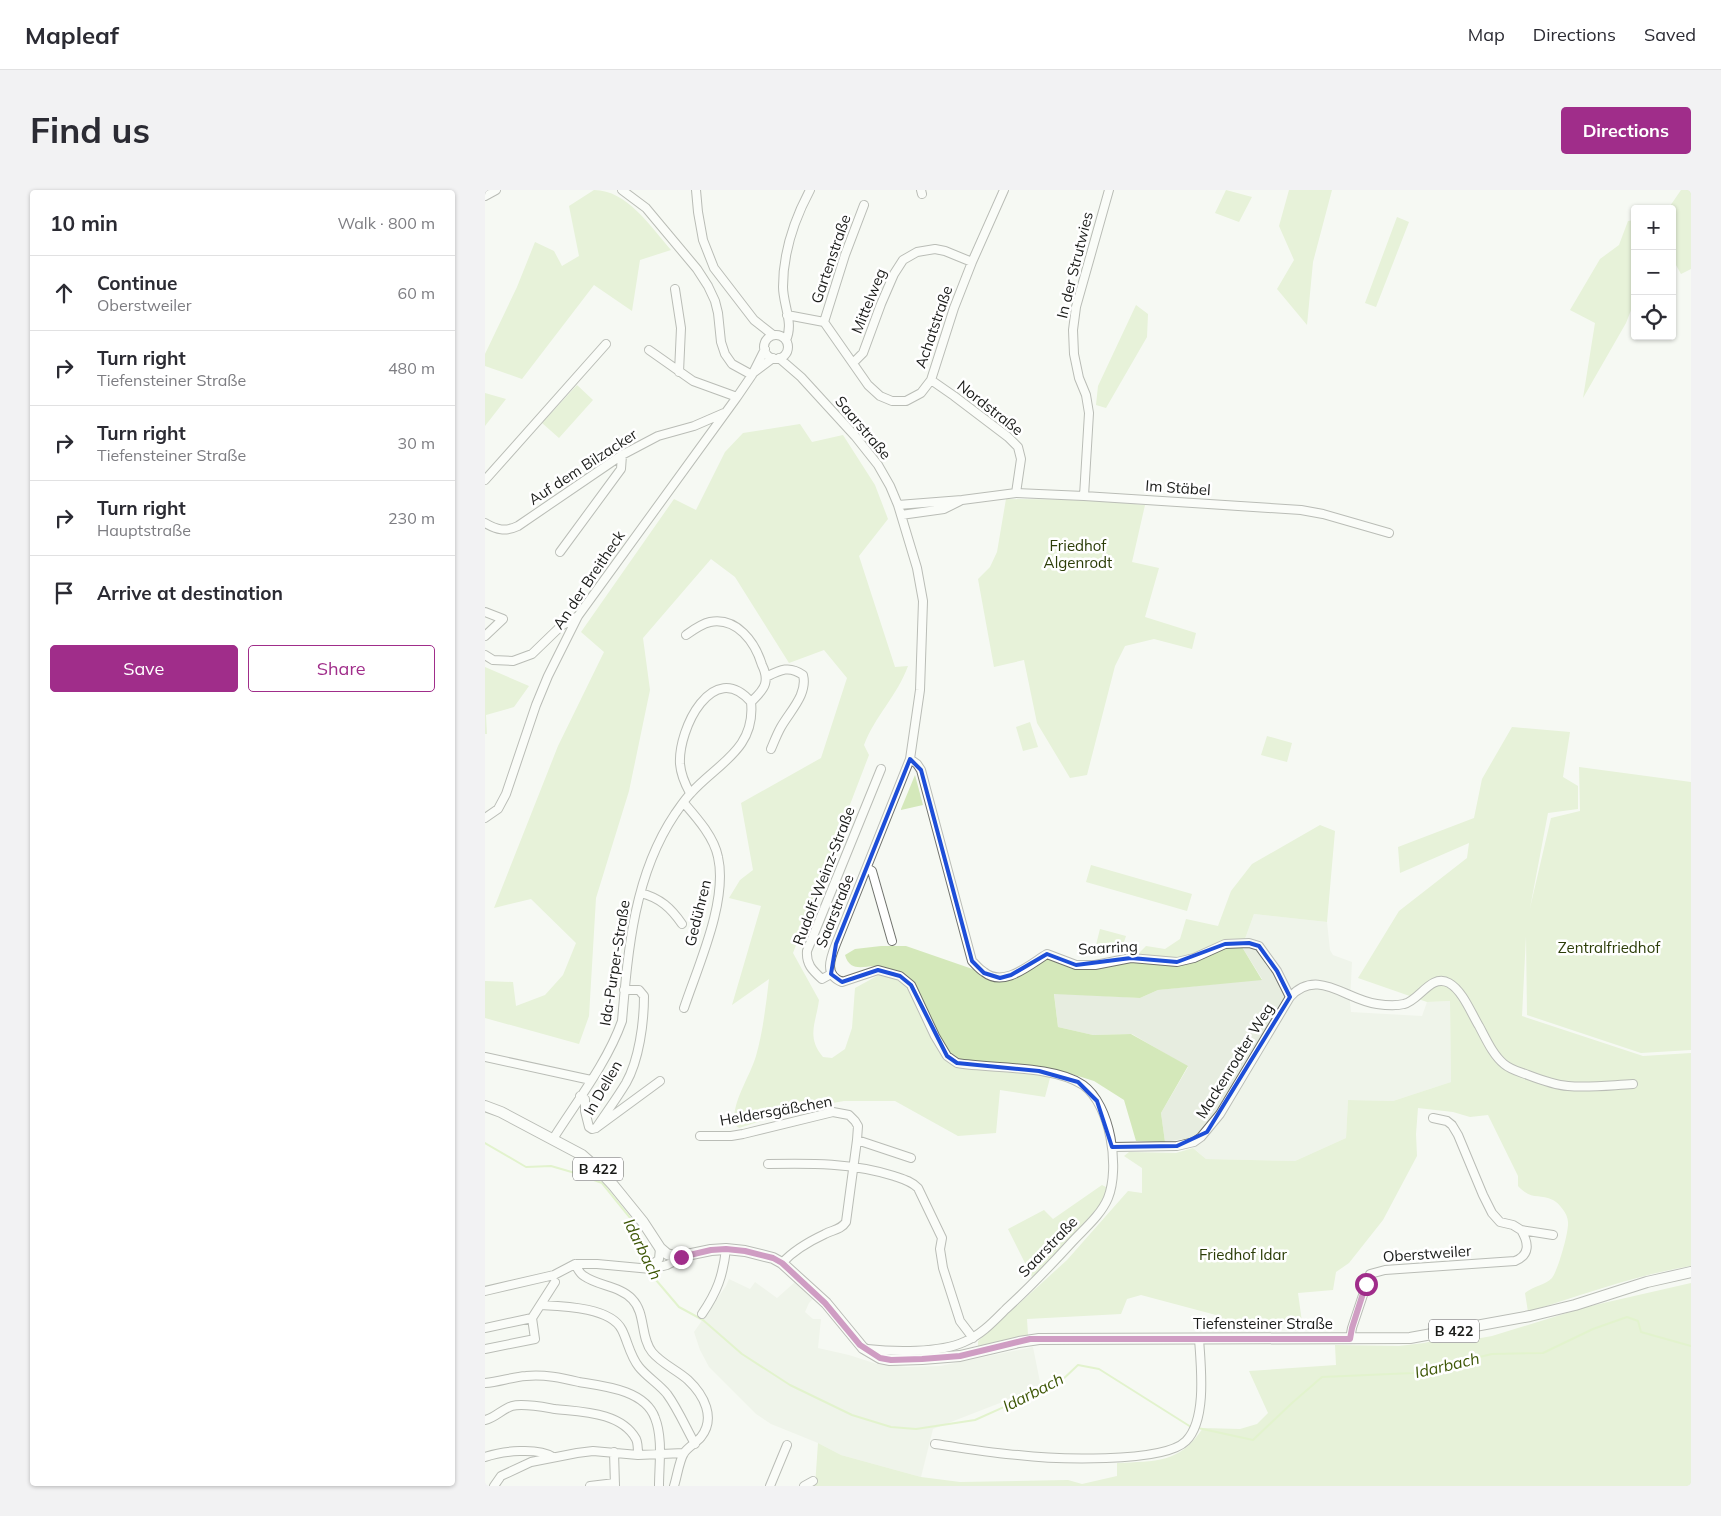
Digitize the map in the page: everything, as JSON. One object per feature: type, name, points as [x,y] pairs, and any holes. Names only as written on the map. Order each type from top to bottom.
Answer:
[{"type":"main road","name":"B 422","points":[[485,1106],[501,1112],[582,1156],[598,1169],[623,1197],[643,1222],[660,1248],[671,1256],[685,1256],[711,1250],[726,1249],[762,1255],[782,1263],[825,1303],[863,1348]]},
{"type":"main road","name":"Tiefensteiner Straße","points":[[863,1348],[883,1358],[922,1359],[967,1355],[1030,1339],[1410,1338],[1539,1314],[1575,1305],[1647,1282],[1691,1272]]},
{"type":"street","points":[[485,196],[496,190]]},
{"type":"street","points":[[622,190],[646,208],[697,269],[715,301],[721,342],[725,354],[732,364],[752,375]]},
{"type":"street","points":[[697,190],[698,212],[703,240],[714,268],[754,320],[764,337],[767,355],[776,358],[787,352],[788,346],[780,337],[754,320]]},
{"type":"street","points":[[765,346],[768,338],[780,337],[790,332],[783,288],[785,258],[793,227],[810,190]]},
{"type":"street","name":"Achatstraße","points":[[824,322],[868,386],[880,396],[891,401],[906,401],[921,393],[931,380],[954,308],[1004,190]]},
{"type":"street","name":"In der Strutwies","points":[[1084,496],[1089,413],[1086,395],[1079,378],[1074,354],[1073,330],[1075,307],[1109,190]]},
{"type":"street","name":"Gartenstraße","points":[[824,322],[845,255],[865,206]]},
{"type":"street","name":"Mittelweg","points":[[853,363],[863,353],[881,304],[894,274],[903,260],[917,252],[935,249],[972,262]]},
{"type":"street","points":[[675,289],[681,328],[679,372]]},
{"type":"street","points":[[787,315],[824,322]]},
{"type":"street","points":[[485,480],[606,344]]},
{"type":"street","name":"An der Breitheck","points":[[485,818],[498,809],[506,794],[535,705],[547,676],[579,616],[737,397],[752,375],[765,346]]},
{"type":"street","points":[[649,350],[693,381],[737,397]]},
{"type":"street","name":"Saarstraße","points":[[787,352],[801,377]]},
{"type":"street","name":"An der Breitheck","points":[[752,375],[776,358]]},
{"type":"street","name":"Saarstraße","points":[[776,358],[801,377],[865,447],[878,465],[898,505],[917,568],[923,601],[920,690],[910,759],[831,957],[829,966],[831,974],[836,980],[842,982],[878,970],[901,976],[911,985],[935,1036],[947,1056],[957,1063],[1039,1072],[1078,1082],[1088,1089],[1097,1101],[1107,1126],[1112,1147],[1111,1189],[1102,1208],[1024,1292],[986,1328],[973,1338],[957,1345],[919,1350],[890,1351],[863,1348]]},
{"type":"street","name":"Nordstraße","points":[[931,380],[1008,437],[1018,447],[1021,459],[1016,493]]},
{"type":"street","name":"Auf dem Bilzacker","points":[[485,523],[496,529],[508,531],[622,455],[658,436],[694,426],[725,412]]},
{"type":"street","points":[[560,552],[621,469],[622,455]]},
{"type":"street","name":"Im Stäbel","points":[[898,505],[962,500],[1016,493],[1084,496],[1301,510],[1323,514],[1389,533]]},
{"type":"street","name":"Im Stäbel","points":[[901,516],[945,510],[962,500]]},
{"type":"street","points":[[485,612],[503,619],[485,636]]},
{"type":"street","points":[[485,655],[493,660],[513,661],[531,654],[561,626],[579,616]]},
{"type":"street","points":[[686,635],[709,622],[726,622],[735,626],[748,637],[760,658],[766,677],[765,685],[761,692],[751,702],[741,693],[727,688],[713,691],[699,704],[684,736],[681,753],[682,775],[690,793]]},
{"type":"street","points":[[766,677],[783,670],[795,669],[803,674],[805,682],[803,693],[780,728],[771,749]]},
{"type":"street","name":"Ida-Purper-Straße","points":[[553,1139],[591,1080],[622,1021],[630,940],[641,893],[659,841],[675,813],[690,793],[725,763],[742,743],[750,723],[751,702]]},
{"type":"street","name":"Saarring","points":[[910,759],[921,770],[972,961],[984,973],[1000,978],[1011,975],[1047,954],[1076,965],[1095,965],[1131,958],[1177,962],[1193,958],[1225,944],[1249,943],[1259,946],[1277,971],[1290,997]]},
{"type":"street","name":"Rudolf-Weinz-Straße","points":[[831,974],[822,979],[814,972],[809,966],[807,951],[881,769]]},
{"type":"street","name":"Gedühren","points":[[684,803],[708,835],[718,855],[721,876],[711,927],[684,1008]]},
{"type":"street","points":[[867,868],[872,871],[892,941]]},
{"type":"street","name":"Ida-Purper-Straße","points":[[641,893],[658,899],[672,910],[682,924]]},
{"type":"street","points":[[1290,997],[1302,987],[1315,984],[1368,1002],[1403,1004],[1416,998],[1432,984],[1441,981],[1449,983],[1459,992],[1491,1048],[1504,1064],[1514,1070],[1568,1086],[1633,1084]]},
{"type":"street","name":"In Dellen","points":[[596,1128],[627,1082],[636,1058],[644,996],[639,990],[624,990]]},
{"type":"street","name":"Mackenrodter Weg","points":[[1112,1147],[1177,1146],[1193,1142],[1201,1136],[1220,1114],[1290,997]]},
{"type":"street","points":[[485,1057],[591,1080]]},
{"type":"street","points":[[580,1096],[585,1099],[585,1111],[589,1127],[592,1129],[661,1081]]},
{"type":"street","name":"Heldersgäßchen","points":[[700,1136],[743,1134],[833,1112],[849,1115],[855,1121],[858,1126],[857,1140],[844,1225],[815,1239],[790,1255],[782,1263]]},
{"type":"street","points":[[1433,1118],[1447,1121],[1452,1125],[1492,1213],[1500,1222],[1513,1225],[1521,1230],[1553,1235]]},
{"type":"street","points":[[857,1140],[911,1158]]},
{"type":"street","points":[[768,1164],[838,1164],[881,1172],[913,1182],[918,1188],[942,1238],[940,1249],[943,1268],[960,1321],[973,1338]]},
{"type":"street","name":"Oberstweiler","points":[[1350,1339],[1370,1274],[1385,1270],[1515,1261],[1523,1257],[1527,1250],[1526,1238],[1521,1230]]},
{"type":"street","points":[[660,1248],[660,1263]]},
{"type":"street","points":[[702,1314],[719,1286],[724,1269],[726,1249]]},
{"type":"street","points":[[485,1291],[554,1275],[572,1265],[585,1263],[647,1268],[685,1256]]},
{"type":"street","points":[[572,1265],[582,1276],[608,1286],[631,1298],[641,1317],[647,1344],[653,1353],[689,1381],[704,1399],[709,1413],[707,1426],[695,1444],[684,1453],[674,1486]]},
{"type":"street","points":[[485,1349],[535,1339],[532,1318],[555,1282]]},
{"type":"street","points":[[541,1305],[583,1308],[600,1314],[618,1324],[622,1329],[633,1358],[641,1369],[667,1394],[695,1444]]},
{"type":"street","points":[[485,1328],[532,1318]]},
{"type":"street","points":[[935,1444],[1053,1458],[1136,1456],[1157,1454],[1171,1450],[1185,1442],[1193,1431],[1199,1414],[1201,1370],[1199,1339]]},
{"type":"street","points":[[485,1383],[527,1376],[552,1376],[609,1387],[627,1393],[643,1402],[653,1413],[657,1423],[659,1486]]},
{"type":"street","points":[[485,1420],[513,1406],[535,1406],[605,1416],[617,1421],[626,1428],[636,1440],[639,1455]]},
{"type":"street","points":[[770,1486],[787,1445]]},
{"type":"street","points":[[485,1457],[495,1453],[518,1451],[547,1454],[553,1457]]},
{"type":"street","points":[[494,1486],[501,1476],[515,1469],[531,1462],[553,1457],[593,1451],[639,1455],[684,1453]]},
{"type":"street","points":[[594,1486],[615,1484],[613,1452]]},
{"type":"street","points":[[804,1486],[813,1480]]},
{"type":"highlighted area","points":[[910,759],[921,770],[972,961],[984,973],[1000,978],[1011,975],[1047,954],[1076,965],[1131,958],[1177,962],[1225,944],[1249,943],[1259,946],[1277,971],[1290,997],[1207,1132],[1177,1146],[1112,1147],[1097,1101],[1078,1082],[1039,1071],[957,1063],[947,1056],[911,985],[900,976],[878,970],[842,982],[831,974],[836,944]]},
{"type":"shaded area","points":[[1254,914],[1327,922],[1330,950],[1333,955],[1352,962],[1351,1012],[1422,1016],[1427,1002],[1450,1001],[1451,1082],[1393,1101],[1348,1100],[1346,1138],[1295,1161],[1206,1159],[1183,1139],[1165,1142],[1161,1113],[1188,1067],[1132,1034],[1093,1035],[1058,1027],[1054,993],[1140,998],[1158,990],[1262,979],[1242,947]]},
{"type":"shaded area","points":[[729,1279],[750,1289],[755,1282],[777,1298],[795,1282],[813,1299],[805,1312],[813,1319],[821,1319],[818,1348],[877,1364],[907,1367],[940,1366],[1033,1347],[1041,1387],[933,1429],[921,1477],[841,1455],[818,1443],[771,1424],[756,1414],[709,1367],[700,1350],[694,1332]]},
{"type":"green space","points":[[594,190],[617,196],[628,203],[647,221],[671,250],[640,260],[632,311],[594,285],[522,379],[485,366],[485,354],[517,287],[535,242],[554,251],[562,266],[579,256],[569,206]]},
{"type":"green space","points":[[1226,190],[1252,197],[1239,222],[1215,213]]},
{"type":"green space","points":[[1289,190],[1332,190],[1313,262],[1307,325],[1277,289],[1294,260],[1279,226]]},
{"type":"green space","points":[[1681,190],[1691,190],[1691,269],[1681,274],[1676,265],[1676,205],[1671,205]]},
{"type":"green space","points":[[1397,217],[1409,222],[1376,307],[1365,303]]},
{"type":"green space","points":[[1628,221],[1631,221],[1631,310],[1626,323],[1583,398],[1595,323],[1570,310],[1600,259],[1619,245]]},
{"type":"green space","points":[[1136,305],[1148,314],[1147,337],[1106,408],[1096,405],[1098,386]]},
{"type":"green space","points":[[577,385],[593,400],[559,438],[542,423]]},
{"type":"green space","points":[[485,393],[506,399],[485,426]]},
{"type":"green space","points":[[800,424],[812,442],[843,435],[875,485],[888,519],[859,556],[895,667],[908,666],[864,745],[869,755],[793,953],[819,1000],[813,1036],[818,1050],[823,1057],[832,1058],[845,1049],[852,1028],[855,988],[877,976],[883,968],[856,967],[851,965],[845,955],[855,949],[906,946],[984,973],[996,980],[1042,959],[1055,959],[1076,967],[1131,961],[1146,946],[1165,949],[1180,939],[1186,919],[1218,926],[1231,891],[1252,864],[1320,825],[1335,831],[1327,922],[1254,914],[1242,947],[1262,980],[1158,990],[1140,998],[1054,994],[1058,1027],[1093,1035],[1131,1034],[1188,1066],[1161,1113],[1165,1142],[1136,1141],[1124,1100],[1094,1081],[1062,1071],[1050,1078],[1045,1097],[1000,1090],[996,1133],[958,1136],[895,1101],[844,1101],[798,1109],[739,1128],[736,1125],[734,1118],[735,1110],[758,1047],[769,979],[732,1005],[761,906],[729,898],[740,880],[753,870],[741,803],[821,758],[847,678],[824,650],[789,663],[735,577],[711,559],[643,638],[650,690],[629,791],[596,898],[589,1016],[579,1044],[485,1018],[485,981],[513,982],[516,1006],[545,995],[563,975],[576,943],[531,899],[494,908],[558,746],[604,652],[581,632],[674,499],[696,510],[725,452],[743,433]]},
{"type":"green space","name":"Friedhof Algenrodt","points":[[1006,499],[1093,500],[1145,505],[1132,562],[1159,568],[1145,617],[1196,633],[1192,649],[1154,639],[1125,646],[1115,666],[1087,775],[1070,778],[1037,723],[1024,660],[994,667],[978,579],[990,567],[997,552]]},
{"type":"green space","points":[[485,667],[529,686],[514,707],[486,715],[487,734],[485,734]]},
{"type":"green space","points":[[1030,722],[1038,747],[1023,751],[1016,727]]},
{"type":"green space","points":[[1512,727],[1570,732],[1563,777],[1578,786],[1578,809],[1548,813],[1530,908],[1551,818],[1580,811],[1579,767],[1691,782],[1691,1050],[1641,1053],[1527,1015],[1526,936],[1522,1016],[1643,1056],[1691,1053],[1691,1266],[1629,1280],[1528,1312],[1525,1293],[1552,1278],[1557,1267],[1568,1227],[1568,1219],[1565,1212],[1555,1201],[1527,1194],[1518,1186],[1518,1176],[1488,1115],[1470,1117],[1453,1112],[1418,1108],[1417,1156],[1383,1220],[1349,1263],[1336,1272],[1333,1290],[1298,1293],[1302,1322],[1216,1321],[1216,1315],[1141,1295],[1127,1299],[1121,1314],[1027,1319],[1028,1335],[978,1348],[978,1341],[1067,1260],[1128,1191],[1142,1193],[1142,1168],[1124,1156],[1129,1152],[1176,1153],[1193,1148],[1206,1159],[1295,1161],[1346,1138],[1348,1100],[1393,1101],[1451,1082],[1450,1001],[1427,1002],[1358,978],[1399,911],[1467,858],[1469,843],[1400,873],[1398,847],[1474,818],[1482,779]]},
{"type":"green space","points":[[1267,736],[1292,743],[1287,762],[1261,755]]},
{"type":"green space","points":[[915,775],[923,805],[901,810],[901,809]]},
{"type":"green space","points":[[1091,865],[1192,894],[1187,911],[1086,882]]},
{"type":"green space","points":[[1100,929],[1126,936],[1123,945],[1094,953]]},
{"type":"green space","points":[[1102,1185],[1108,1188],[1101,1206],[1064,1249],[1032,1277],[1008,1229],[1044,1210],[1053,1219]]},
{"type":"green space","points":[[1691,1283],[1691,1486],[815,1486],[818,1443],[841,1455],[921,1477],[960,1482],[1068,1480],[1082,1484],[1117,1476],[1117,1463],[1155,1461],[1176,1454],[1194,1440],[1203,1428],[1240,1429],[1257,1424],[1268,1413],[1249,1371],[1336,1365],[1335,1345],[1399,1346],[1451,1337],[1453,1343],[1492,1336],[1586,1307]]},
{"type":"waterway","name":"Idarbach","points":[[485,1143],[526,1167],[551,1166],[602,1183],[631,1219],[650,1262]]},
{"type":"waterway","name":"Idarbach","points":[[653,1271],[656,1280],[679,1307],[703,1320],[742,1354],[790,1385],[852,1415],[891,1427],[916,1429],[975,1420],[1060,1382],[1078,1365],[1099,1369],[1191,1427]]},
{"type":"waterway","name":"Idarbach","points":[[1198,1428],[1253,1440],[1322,1377],[1413,1373],[1492,1354],[1543,1353],[1593,1329],[1627,1317],[1638,1321],[1641,1332],[1691,1346]]},
{"type":"route","points":[[681,1257],[711,1250],[726,1249],[745,1251],[773,1258],[782,1263],[825,1303],[863,1348],[880,1358],[891,1360],[975,1354],[1030,1339],[1350,1339],[1366,1284]]},
{"type":"park label","name":"Zentralfriedhof","points":[[1609,948]]},
{"type":"park label","name":"Friedhof Idar","points":[[1243,1255]]}]
